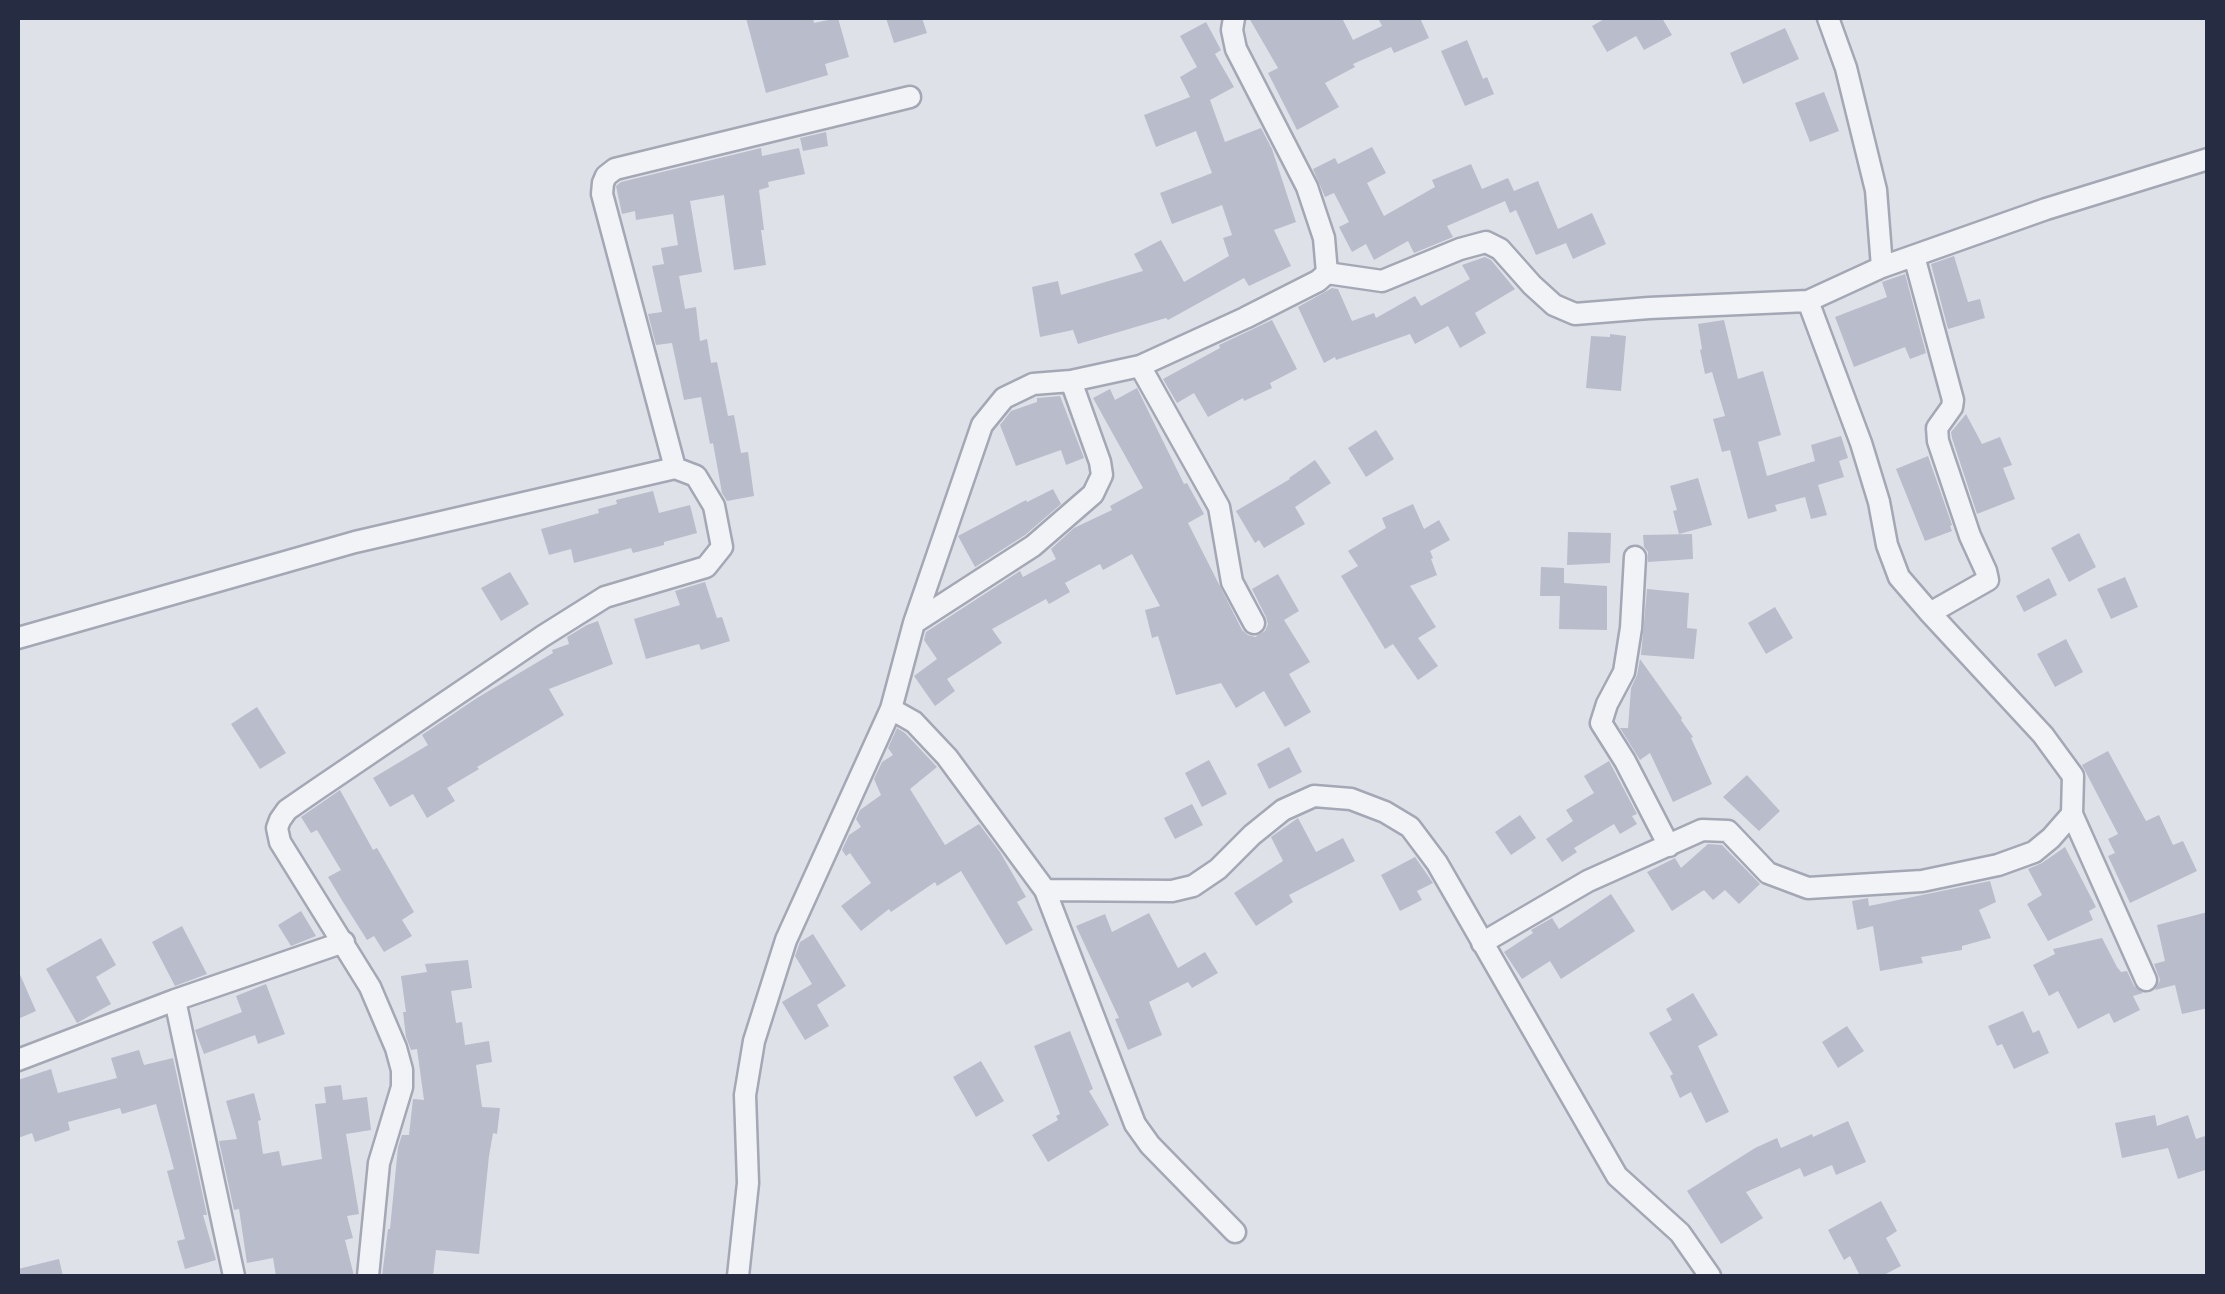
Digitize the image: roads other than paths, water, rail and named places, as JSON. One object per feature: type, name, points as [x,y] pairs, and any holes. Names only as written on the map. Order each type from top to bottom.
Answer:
[{"type":"street","points":[[1234,18],[1236,48],[1308,188],[1324,238],[1328,273]]},
{"type":"street","points":[[1828,18],[1846,68],[1876,190],[1882,267]]},
{"type":"street","points":[[676,468],[602,194],[602,182],[616,169],[910,97]]},
{"type":"street","points":[[738,1276],[748,1182],[745,1095],[754,1041],[786,940],[891,709],[914,623],[982,425],[1004,398],[1033,384],[1070,381],[1140,366],[1245,318],[1328,273],[1382,282],[1486,242],[1500,249],[1554,305],[1575,314],[1808,301],[1882,267],[2208,159]]},
{"type":"street","points":[[1914,256],[1953,400],[1937,428],[1938,441],[1988,580],[1930,613]]},
{"type":"street","points":[[1808,301],[1866,459],[1899,576],[2044,736],[2073,776],[2072,814],[2146,980]]},
{"type":"street","points":[[1140,366],[1218,506],[1232,582],[1254,623]]},
{"type":"street","points":[[914,623],[1033,546],[1094,494],[1102,475],[1100,462],[1070,381]]},
{"type":"street","points":[[18,638],[356,542],[676,468],[696,476],[714,506],[722,548],[706,568],[606,597],[287,810],[276,828],[280,842],[370,987],[402,1070],[402,1088],[379,1163],[368,1276]]},
{"type":"street","points":[[1635,558],[1624,672],[1601,723],[1668,846]]},
{"type":"street","points":[[891,709],[914,722],[947,757],[1046,890],[1135,1124],[1150,1145],[1235,1232]]},
{"type":"street","points":[[1046,890],[1172,890],[1193,886],[1218,870],[1283,810],[1314,796],[1351,799],[1385,812],[1410,827],[1436,863],[1617,1176],[1680,1234],[1710,1276]]},
{"type":"street","points":[[1482,943],[1588,881],[1702,830],[1728,831],[1768,873],[1808,888],[1922,880],[1998,865],[2034,852],[2072,814]]},
{"type":"street","points":[[18,1060],[344,942]]},
{"type":"street","points":[[176,1000],[234,1276]]}]
